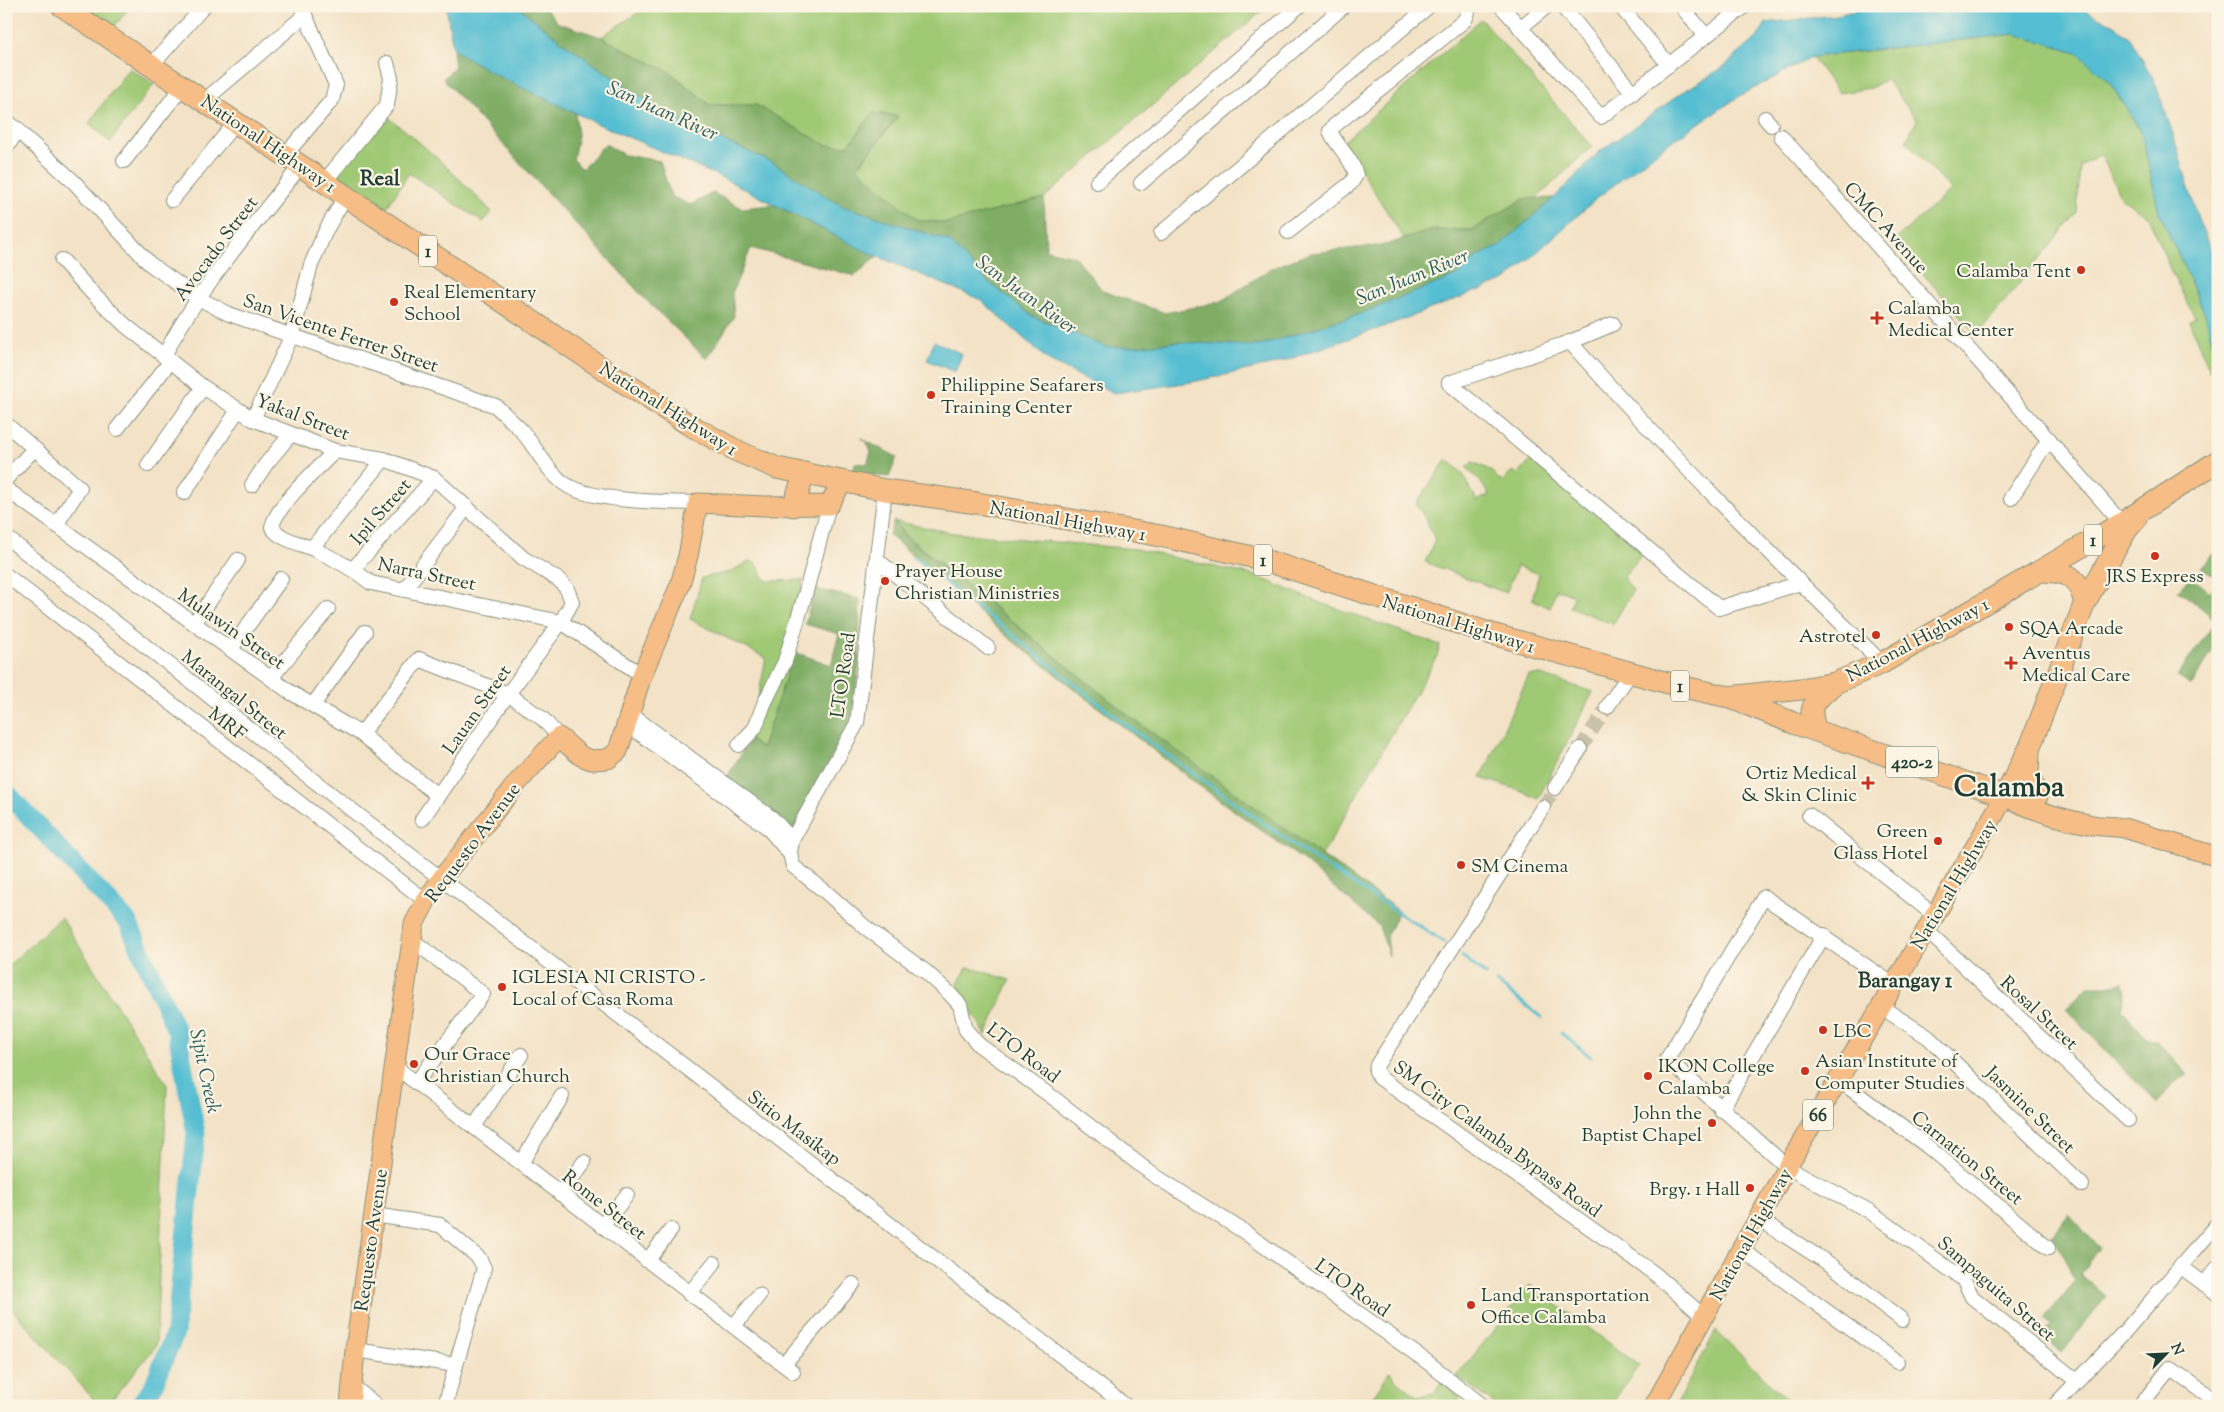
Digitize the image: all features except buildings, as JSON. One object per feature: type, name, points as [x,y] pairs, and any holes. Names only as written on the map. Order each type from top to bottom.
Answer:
[{"type":"highway","name":"National Highway 1","points":[[62,6],[688,424],[737,452],[777,468],[885,490],[976,503],[1154,535],[1261,559],[1435,617],[1631,672],[1729,696],[1800,689],[1835,683],[1882,663],[2041,571],[2125,526],[2145,509],[2218,461]]},
{"type":"highway","points":[[793,506],[805,473]]},
{"type":"highway","name":"National Highway 1","points":[[2005,796],[2030,747],[2085,602],[2125,526]]},
{"type":"highway","name":"1","points":[[2041,571],[2062,572],[2072,577],[2080,587],[2085,602]]},
{"type":"highway","name":"1","points":[[1817,730],[1811,715],[1812,706],[1817,698],[1835,683]]},
{"type":"highway","points":[[1796,724],[1804,705],[1800,689]]},
{"type":"highway","name":"National Highway","points":[[1729,696],[1796,724],[2005,796]]},
{"type":"highway","points":[[2030,747],[2028,772],[2037,796]]},
{"type":"main road","points":[[559,738],[582,756],[601,761],[613,756],[618,751],[642,675],[680,585],[688,556],[698,504],[829,505],[843,481]]},
{"type":"main road","name":"Requesto Avenue","points":[[350,1406],[355,1350],[414,924],[426,901],[442,878],[518,782],[559,738]]},
{"type":"main road","name":"420-2","points":[[2005,796],[2037,796],[2098,814],[2110,825]]},
{"type":"main road","name":"420-2","points":[[2005,796],[2022,806],[2095,826],[2110,825],[2218,857]]},
{"type":"main road","name":"National Highway","points":[[1654,1406],[1787,1167],[2005,796]]},
{"type":"street","points":[[152,66],[204,6]]},
{"type":"street","points":[[1097,182],[1299,6]]},
{"type":"street","points":[[1141,183],[1344,6]]},
{"type":"street","points":[[1162,233],[1429,6]]},
{"type":"street","points":[[1288,232],[1351,183],[1356,174],[1354,166],[1334,140],[1330,131],[1465,20],[1468,12],[1466,6]]},
{"type":"street","points":[[1501,6],[1600,117],[1741,7]]},
{"type":"street","points":[[1520,28],[1547,6]]},
{"type":"street","points":[[1562,6],[1633,93]]},
{"type":"street","points":[[1620,6],[1669,65]]},
{"type":"street","points":[[1681,6],[1706,36]]},
{"type":"street","points":[[205,100],[303,11]]},
{"type":"street","name":"Avocado Street","points":[[118,429],[167,359],[176,332],[198,298],[332,100],[336,84],[303,11]]},
{"type":"street","points":[[325,181],[387,105],[391,78],[387,63]]},
{"type":"street","points":[[124,161],[183,86]]},
{"type":"street","name":"San Vicente Ferrer Street","points":[[6,120],[74,182],[150,264],[198,298],[229,314],[496,406],[521,430],[552,470],[568,486],[596,495],[650,502],[698,504]]},
{"type":"street","points":[[172,200],[236,122]]},
{"type":"street","points":[[6,150],[18,129]]},
{"type":"street","name":"CMC Avenue","points":[[1781,136],[2125,526]]},
{"type":"street","points":[[253,419],[292,335],[311,265],[326,230],[346,195]]},
{"type":"street","name":"Yakal Street","points":[[62,260],[95,296],[167,359],[203,387],[253,419],[335,451],[384,459],[434,478],[523,558],[558,580],[567,589],[572,602],[561,622]]},
{"type":"street","points":[[1613,324],[1570,342],[1449,383],[1718,608],[1801,583]]},
{"type":"street","points":[[1570,342],[1603,379],[1801,583],[1882,663]]},
{"type":"street","points":[[148,465],[203,387]]},
{"type":"street","points":[[184,493],[238,410]]},
{"type":"street","points":[[6,424],[80,488],[56,526]]},
{"type":"street","points":[[252,485],[266,464],[291,434]]},
{"type":"street","points":[[2011,498],[2049,439]]},
{"type":"street","points":[[6,479],[34,449]]},
{"type":"street","name":"Narra Street","points":[[335,451],[291,497],[273,520],[272,528],[275,533],[312,548],[353,569],[371,583],[561,622],[642,675]]},
{"type":"street","points":[[312,548],[384,459]]},
{"type":"street","name":"Ipil Street","points":[[353,569],[434,478]]},
{"type":"street","name":"Mulawin Street","points":[[6,489],[271,678],[361,734],[438,796]]},
{"type":"street","name":"LTO Road","points":[[885,490],[857,723],[791,847],[793,866],[827,893],[864,927],[926,972],[949,993],[960,1005],[966,1030],[979,1045],[1055,1099],[1152,1174],[1243,1231],[1426,1361],[1483,1406]]},
{"type":"street","points":[[739,745],[755,728],[764,704],[785,661],[805,596],[829,505]]},
{"type":"street","points":[[404,590],[467,507]]},
{"type":"street","name":"Marangal Street","points":[[6,538],[203,691],[296,767],[442,878]]},
{"type":"street","points":[[195,622],[238,560]]},
{"type":"street","points":[[877,560],[988,648]]},
{"type":"street","name":"MRF","points":[[6,574],[426,901]]},
{"type":"street","points":[[232,649],[281,579]]},
{"type":"street","points":[[271,678],[328,609]]},
{"type":"street","name":"Lauan Street","points":[[422,819],[508,694],[561,622]]},
{"type":"street","points":[[313,705],[365,632]]},
{"type":"street","points":[[361,734],[419,659],[508,694],[542,719],[559,738]]},
{"type":"street","points":[[1607,707],[1631,672]]},
{"type":"street","points":[[628,719],[791,847]]},
{"type":"street","points":[[1555,788],[1580,749]]},
{"type":"street","name":"SM City Calamba Bypass Road","points":[[1543,807],[1377,1065],[1376,1072],[1380,1078],[1655,1274],[1703,1316]]},
{"type":"street","name":"Rosal Street","points":[[1809,815],[1930,923],[2128,1120]]},
{"type":"street","name":"Sitio Masikap","points":[[442,878],[1126,1406]]},
{"type":"street","name":"Sampaguita Street","points":[[1824,935],[1764,897],[1666,1059],[1787,1167],[1869,1211],[1964,1280],[1972,1297],[2077,1381]]},
{"type":"street","points":[[1721,1110],[1824,935],[1894,985]]},
{"type":"street","points":[[412,940],[482,994],[416,1083]]},
{"type":"street","name":"Jasmine Street","points":[[1881,1007],[1928,1037],[2082,1185]]},
{"type":"street","points":[[474,1127],[521,1054]]},
{"type":"street","name":"Rome Street","points":[[393,1065],[689,1294],[788,1368],[853,1284]]},
{"type":"street","name":"Carnation Street","points":[[1839,1080],[1928,1146],[2048,1248]]},
{"type":"street","points":[[520,1163],[562,1096]]},
{"type":"street","points":[[560,1194],[584,1162]]},
{"type":"street","points":[[602,1226],[627,1195]]},
{"type":"street","points":[[374,1215],[440,1225],[479,1258],[484,1268],[445,1406]]},
{"type":"street","points":[[1759,1219],[1831,1265],[1902,1320]]},
{"type":"street","points":[[2054,1406],[2126,1330],[2218,1224]]},
{"type":"street","points":[[647,1261],[671,1230]]},
{"type":"street","points":[[1742,1250],[1897,1362]]},
{"type":"street","points":[[689,1294],[714,1263]]},
{"type":"street","points":[[2180,1266],[2218,1294]]},
{"type":"street","points":[[2204,1284],[2218,1267]]},
{"type":"street","points":[[734,1326],[759,1295]]},
{"type":"street","points":[[355,1350],[456,1365]]},
{"type":"street","points":[[2140,1406],[2170,1368],[2218,1402]]},
{"type":"street","points":[[351,1385],[377,1406]]},
{"type":"green space","points":[[81,6],[131,6],[113,28]]},
{"type":"green space","points":[[517,6],[544,6],[558,23],[601,37],[671,73],[710,105],[756,105],[826,145],[848,146],[873,113],[898,116],[857,168],[917,220],[948,223],[1044,198],[1046,250],[1074,256],[1103,291],[1165,313],[1220,302],[1270,269],[1311,253],[1385,245],[1433,230],[1472,230],[1524,199],[1554,198],[1498,247],[1478,256],[1456,276],[1357,315],[1258,346],[1174,342],[1128,347],[1106,347],[1032,316],[986,280],[949,241],[840,205],[772,162],[687,125],[635,93],[561,41]]},
{"type":"green space","points":[[648,6],[708,6],[722,11],[728,6],[1268,6],[1044,198],[948,223],[917,220],[857,168],[898,117],[874,113],[848,146],[826,146],[756,105],[710,105],[671,73],[601,37]]},
{"type":"green space","points":[[1481,19],[1592,146],[1536,199],[1523,199],[1472,230],[1433,230],[1404,239],[1343,142]]},
{"type":"green space","points":[[2014,34],[2077,52],[2110,83],[2141,132],[2159,212],[2206,316],[2217,366],[2210,371],[2189,321],[2195,317],[2173,276],[2148,217],[2121,198],[2101,154],[2080,166],[2077,213],[1977,335],[1894,241],[1951,190],[1906,141],[1917,120],[1886,79],[1871,88],[1838,93],[1812,57]]},
{"type":"green space","points":[[453,49],[494,74],[575,113],[578,135],[573,159],[582,169],[605,144],[624,155],[660,161],[671,196],[690,205],[713,193],[742,208],[774,205],[877,256],[855,276],[751,248],[732,293],[734,316],[707,359],[645,299],[443,79],[455,67]]},
{"type":"green space","points":[[129,68],[154,84],[110,142],[89,123]]},
{"type":"green space","points":[[385,115],[440,161],[492,212],[483,222],[409,173],[386,209],[334,176]]},
{"type":"green space","points":[[860,438],[897,457],[889,477],[852,473],[855,463],[867,464],[871,452],[867,442]]},
{"type":"green space","points":[[1534,457],[1645,551],[1623,577],[1633,590],[1613,624],[1570,607],[1574,596],[1556,589],[1550,608],[1532,599],[1539,574],[1517,566],[1506,593],[1425,562],[1435,540],[1427,521],[1416,504],[1447,459],[1463,474],[1477,501],[1489,495],[1480,481],[1466,467],[1473,462],[1490,470],[1502,482],[1513,471],[1518,475]]},
{"type":"green space","points":[[894,521],[953,533],[1135,549],[1256,576],[1318,602],[1440,645],[1437,656],[1321,857],[1129,716],[904,534]]},
{"type":"green space","points":[[894,521],[904,535],[1129,716],[1399,911],[1387,934],[1389,956],[1379,926],[1300,858],[1197,784],[1009,638],[889,535]]},
{"type":"green space","points":[[2218,550],[2218,579],[2201,567]]},
{"type":"green space","points":[[749,561],[757,564],[766,581],[803,580],[794,657],[762,748],[750,740],[766,658],[690,619],[702,578],[730,572]]},
{"type":"green space","points":[[2191,577],[2210,592],[2218,580],[2218,642],[2191,686],[2177,676],[2216,621],[2178,590]]},
{"type":"green space","points":[[815,589],[860,599],[859,662],[852,717],[785,847],[722,785],[750,740],[762,748],[794,652],[831,665],[839,634],[805,624]]},
{"type":"green space","points":[[1529,675],[1541,675],[1593,692],[1538,799],[1522,791],[1481,778]]},
{"type":"green space","points":[[61,917],[167,1085],[156,1346],[107,1406],[100,1406],[6,1303],[6,968]]},
{"type":"green space","points":[[968,967],[1010,980],[986,1035],[956,986]]},
{"type":"green space","points":[[2124,983],[2126,994],[2122,1009],[2146,1038],[2158,1042],[2188,1075],[2175,1082],[2157,1104],[2066,1009],[2088,986]]},
{"type":"green space","points":[[2069,1214],[2099,1248],[2080,1274],[2106,1296],[2062,1352],[2041,1335],[2051,1325],[2044,1319],[2076,1280],[2052,1236]]},
{"type":"green space","points":[[1530,1285],[1639,1365],[1610,1406],[1497,1406],[1457,1376]]},
{"type":"green space","points":[[1716,1331],[1794,1406],[1675,1406]]},
{"type":"green space","points":[[1390,1371],[1395,1379],[1417,1396],[1434,1393],[1441,1382],[1460,1397],[1458,1405],[1367,1406]]},
{"type":"water","points":[[446,6],[517,6],[561,41],[635,93],[687,125],[772,162],[840,205],[949,241],[986,280],[1032,316],[1106,347],[1128,347],[1174,342],[1258,346],[1357,315],[1456,276],[1478,256],[1498,247],[1554,198],[1599,152],[1683,92],[1722,68],[1757,38],[1766,23],[1837,15],[1876,6],[2076,6],[2114,25],[2130,38],[2154,80],[2172,131],[2199,222],[2218,268],[2218,368],[2206,316],[2159,212],[2141,131],[2110,83],[2077,52],[2014,34],[1812,57],[1740,96],[1663,147],[1596,199],[1506,280],[1386,326],[1275,364],[1192,382],[1114,393],[1049,361],[981,300],[865,251],[725,179],[596,123],[494,74],[453,49]]},
{"type":"water","points":[[934,341],[962,354],[955,372],[927,360]]},
{"type":"waterway","points":[[914,557],[1130,728],[1301,850],[1444,942]]},
{"type":"waterway","name":"Sipit Creek","points":[[6,792],[128,922],[177,1032],[196,1134],[175,1333],[152,1389],[138,1406]]},
{"type":"waterway","points":[[1462,956],[1486,975]]},
{"type":"waterway","points":[[1496,982],[1542,1018]]},
{"type":"waterway","points":[[1561,1033],[1591,1057]]},
{"type":"tunnel","points":[[1580,749],[1607,707]]},
{"type":"tunnel","points":[[1543,807],[1555,788]]},
{"type":"place","name":"Calamba Tent","points":[[2081,270]]},
{"type":"place","name":"Real Elementary School","points":[[394,302]]},
{"type":"place","name":"Calamba Medical Center","points":[[1877,318]]},
{"type":"place","name":"Philippine Seafarers Training Center","points":[[931,395]]},
{"type":"place","name":"JRS Express","points":[[2155,556]]},
{"type":"place","name":"Prayer House Christian Ministries","points":[[885,581]]},
{"type":"place","name":"SQA Arcade","points":[[2009,627]]},
{"type":"place","name":"Astrotel","points":[[1876,635]]},
{"type":"place","name":"Aventus Medical Care","points":[[2011,663]]},
{"type":"place","name":"Ortiz Medical & Skin Clinic","points":[[1868,783]]},
{"type":"place","name":"Green Glass Hotel","points":[[1938,841]]},
{"type":"place","name":"SM Cinema","points":[[1461,865]]},
{"type":"place","name":"IGLESIA NI CRISTO - Local of Casa Roma","points":[[502,987]]},
{"type":"place","name":"LBC","points":[[1823,1030]]},
{"type":"place","name":"Our Grace Christian Church","points":[[414,1064]]},
{"type":"place","name":"Asian Institute of Computer Studies","points":[[1805,1071]]},
{"type":"place","name":"IKON College Calamba","points":[[1648,1076]]},
{"type":"place","name":"John the Baptist Chapel","points":[[1712,1123]]},
{"type":"place","name":"Brgy. 1 Hall","points":[[1750,1188]]},
{"type":"place","name":"Land Transportation Office Calamba","points":[[1471,1305]]},
{"type":"district","name":"Real","points":[[380,178]]},
{"type":"district","name":"Calamba","points":[[2009,786]]},
{"type":"district","name":"Barangay 1","points":[[1905,980]]},
{"type":"water label","name":"San Juan River","points":[[663,110]]},
{"type":"water label","name":"San Juan River","points":[[1412,276]]},
{"type":"water label","name":"San Juan River","points":[[1027,294]]}]
